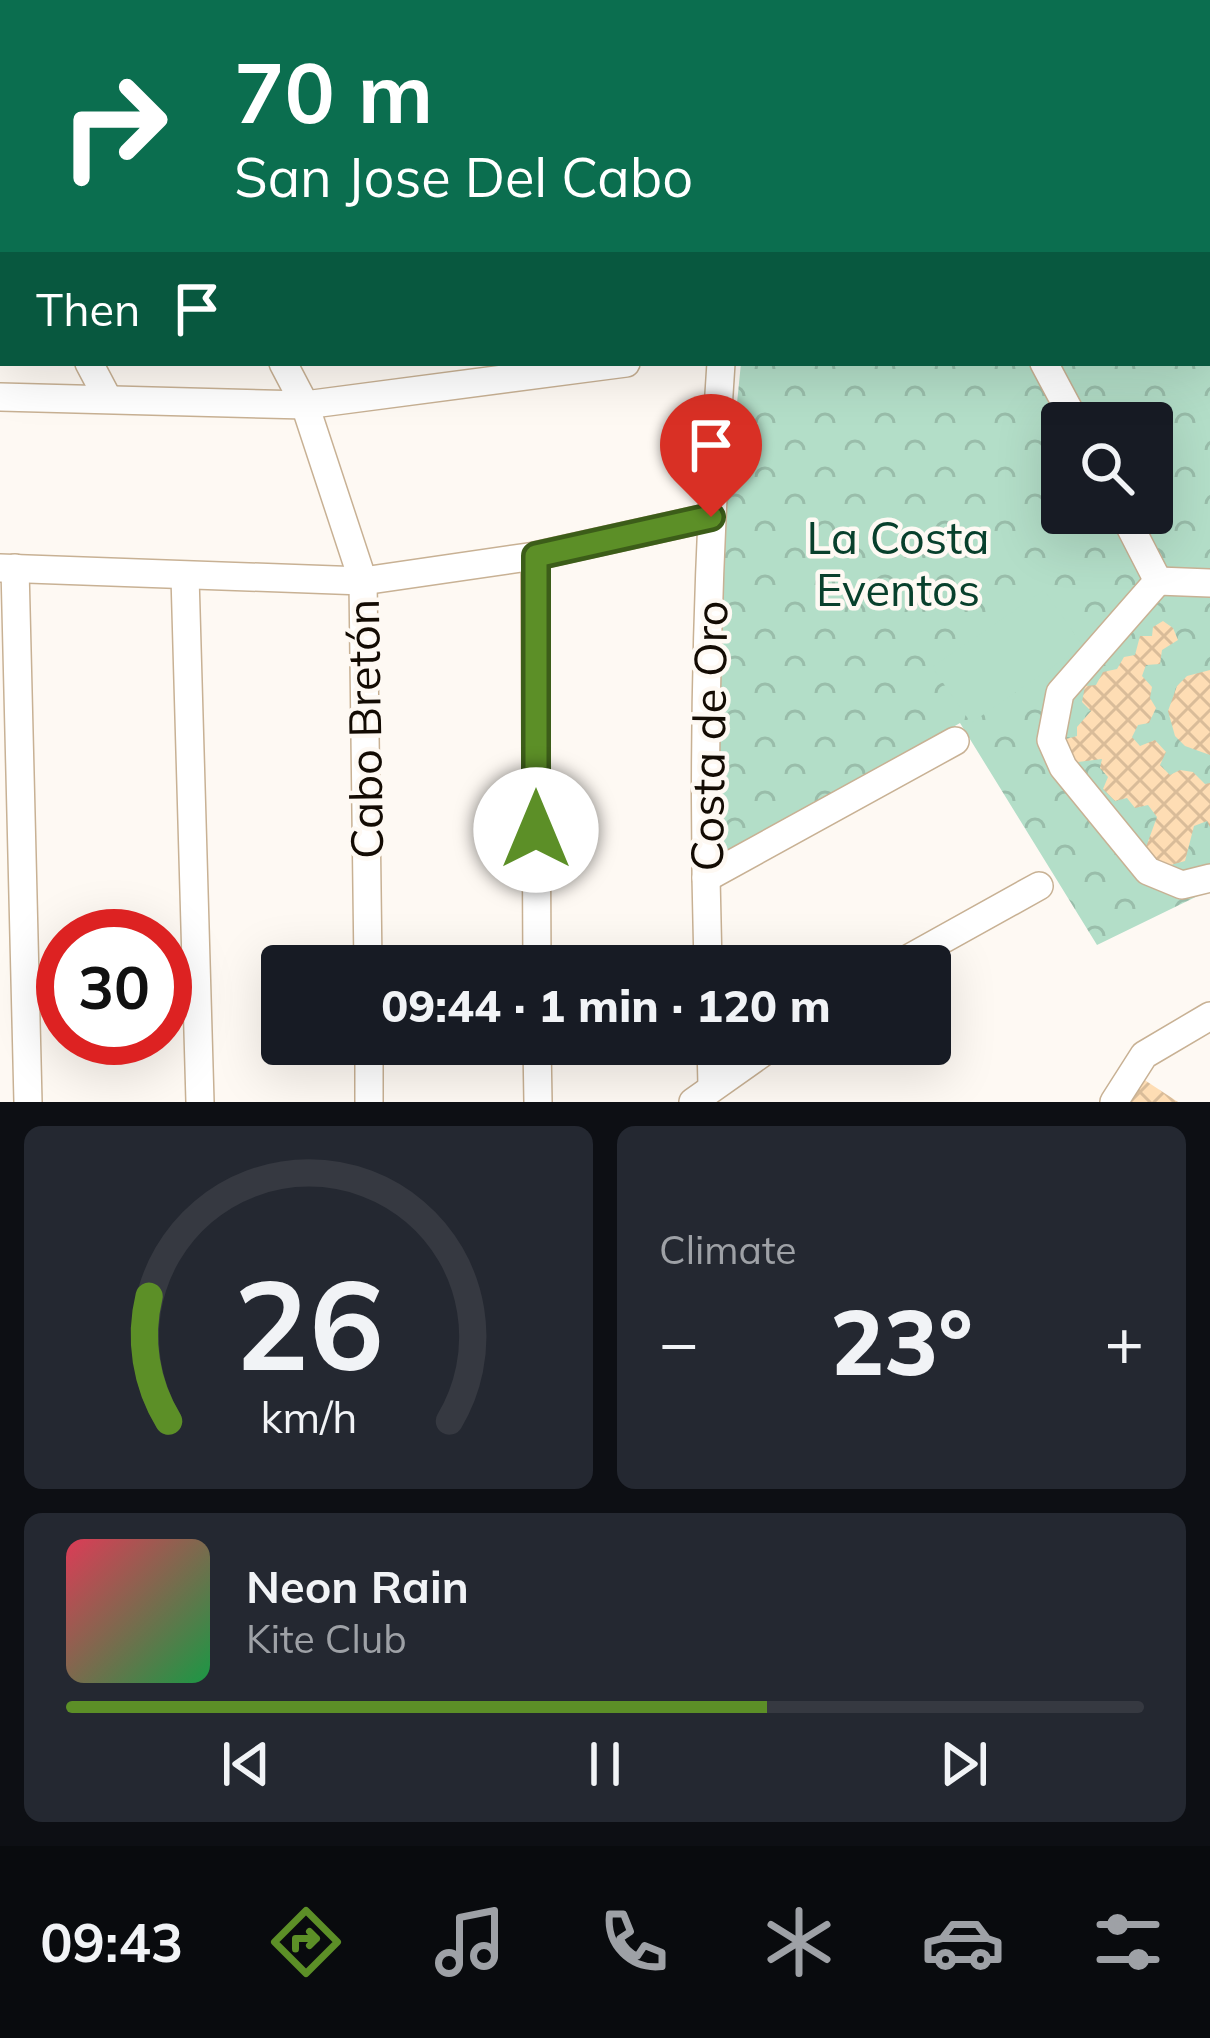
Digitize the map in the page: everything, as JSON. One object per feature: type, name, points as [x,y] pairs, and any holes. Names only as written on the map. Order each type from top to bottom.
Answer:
[{"type":"street","points":[[91,366],[108,399]]},
{"type":"street","name":"Cabo Bretón","points":[[286,366],[305,405],[362,581],[368,945]]},
{"type":"street","points":[[0,398],[305,405],[529,370],[584,366]]},
{"type":"street","name":"Costa de Oro","points":[[708,945],[711,517],[722,366]]},
{"type":"street","points":[[1047,366],[1065,402]]},
{"type":"street","points":[[28,1102],[7,568],[362,581],[536,556],[711,517]]},
{"type":"street","points":[[1134,534],[1159,581]]},
{"type":"street","points":[[536,556],[537,945]]},
{"type":"street","points":[[185,575],[200,1102]]},
{"type":"street","points":[[1159,581],[1210,583]]},
{"type":"street","points":[[1159,581],[1060,693],[1051,740],[1063,767],[1148,871],[1182,885],[1210,878]]},
{"type":"street","points":[[706,878],[955,741]]},
{"type":"street","points":[[934,945],[1039,886]]},
{"type":"street","points":[[1114,1102],[1144,1055],[1210,1016]]},
{"type":"street","points":[[369,1065],[369,1102]]},
{"type":"street","points":[[537,1065],[538,1102]]},
{"type":"street","points":[[702,1094],[744,1065]]},
{"type":"green space","name":"La Costa Eventos","points":[[741,366],[1210,366],[1210,890],[1097,945],[960,723],[716,865],[725,524]]},
{"type":"green space","points":[[1044,590],[1083,646],[971,723],[932,667]]},
{"type":"building","points":[[1163,621],[1178,640],[1162,650],[1160,664],[1146,665],[1142,676],[1152,687],[1150,698],[1156,708],[1149,723],[1138,725],[1132,737],[1140,746],[1155,740],[1166,752],[1160,765],[1170,775],[1180,770],[1193,772],[1210,783],[1210,827],[1207,821],[1194,826],[1185,861],[1160,868],[1146,847],[1157,817],[1148,805],[1135,808],[1127,798],[1115,801],[1103,789],[1108,777],[1100,768],[1102,759],[1070,763],[1062,757],[1066,739],[1077,736],[1077,727],[1091,711],[1082,702],[1085,686],[1096,685],[1103,672],[1117,669],[1124,657],[1135,655],[1140,636],[1152,636],[1153,627]]},
{"type":"building","points":[[1210,670],[1210,755],[1185,746],[1175,736],[1168,711],[1177,686],[1187,676]]},
{"type":"building","points":[[1143,1079],[1178,1102],[1128,1102]]},
{"type":"route","points":[[536,830],[536,556],[711,517]]}]
